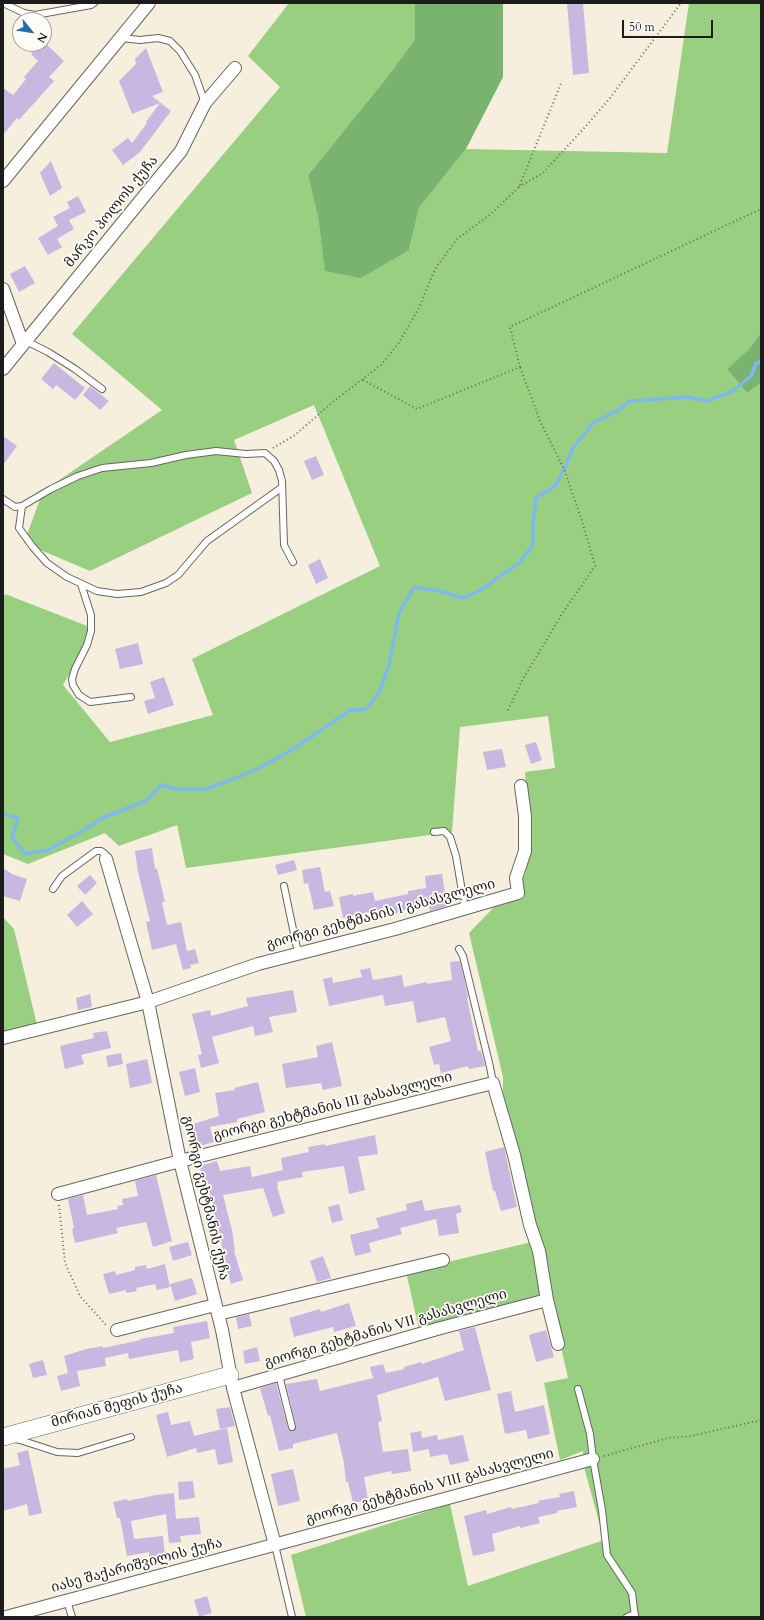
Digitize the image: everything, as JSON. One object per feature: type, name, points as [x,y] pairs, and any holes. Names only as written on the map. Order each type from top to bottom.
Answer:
[{"type":"street","points":[[3,181],[149,3]]},
{"type":"street","name":"მარკო პოლოს ქუჩა","points":[[3,369],[181,151],[205,103],[235,68]]},
{"type":"street","points":[[3,289],[24,342]]},
{"type":"street","name":"გიორგი გეხტმანის I გასასვლელი","points":[[3,1038],[148,1002],[258,964],[465,910],[518,893],[516,878],[525,851],[525,816],[520,786]]},
{"type":"street","name":"გიორგი გეხტმანის ქუჩა","points":[[106,859],[148,1002],[180,1161],[232,1382],[275,1545]]},
{"type":"street","points":[[493,1083],[514,1155],[530,1225],[539,1251],[547,1300],[558,1344]]},
{"type":"street","name":"გიორგი გეხტმანის III გასასვლელი","points":[[58,1194],[180,1161],[493,1083]]},
{"type":"street","points":[[118,1330],[443,1260]]},
{"type":"street","name":"გიორგი გეხტმანის VII გასასვლელი","points":[[232,1382],[279,1375],[547,1300]]},
{"type":"street","name":"მირიან მეფის ქუჩა","points":[[3,1438],[232,1382]]},
{"type":"street","name":"გიორგი გეხტმანის VIII გასასვლელი","points":[[275,1545],[593,1459]]},
{"type":"street","name":"იასე შაქარიშვილის ქუჩა","points":[[6,1617],[275,1545]]},
{"type":"lane","points":[[3,4],[24,13],[35,15],[91,5],[94,3]]},
{"type":"lane","points":[[121,38],[140,40],[158,38],[170,41],[180,51],[195,75],[205,103]]},
{"type":"lane","points":[[24,342],[48,352],[75,369],[102,389]]},
{"type":"lane","points":[[3,499],[15,508],[22,506],[51,489],[78,476],[102,468],[151,463],[186,455],[216,451],[246,454],[265,453],[274,461],[280,470],[282,481],[281,488],[284,546],[292,562]]},
{"type":"lane","points":[[22,506],[19,528],[47,563],[67,577],[81,584],[97,591],[117,594],[141,592],[166,583],[178,575],[208,541],[281,488]]},
{"type":"lane","points":[[81,584],[91,615],[91,630],[87,645],[75,669],[72,679],[73,685],[79,695],[90,702],[130,697]]},
{"type":"lane","points":[[434,832],[444,831],[450,837],[456,856],[465,910]]},
{"type":"lane","points":[[53,889],[62,876],[96,851],[101,851],[105,854],[106,859]]},
{"type":"lane","points":[[284,886],[298,953]]},
{"type":"lane","points":[[459,949],[465,963],[493,1083]]},
{"type":"lane","points":[[279,1375],[292,1427]]},
{"type":"lane","points":[[578,1389],[590,1434],[602,1510],[607,1555],[632,1593],[635,1616],[627,1617]]},
{"type":"lane","points":[[3,1438],[20,1440],[57,1452],[78,1452],[131,1437]]},
{"type":"lane","points":[[275,1545],[292,1617]]},
{"type":"lane","points":[[67,1601],[72,1617]]},
{"type":"path","points":[[265,453],[295,435],[381,365],[398,344],[419,308],[435,269],[457,239],[491,214],[519,186],[543,172],[610,98],[681,3]]},
{"type":"path","points":[[519,186],[562,80]]},
{"type":"path","points":[[508,710],[523,679],[562,614],[595,566],[582,521],[564,469],[540,421],[520,367],[510,327],[761,209]]},
{"type":"path","points":[[363,380],[417,409],[520,367]]},
{"type":"path","points":[[58,1194],[65,1263],[80,1296],[109,1328],[118,1330]]},
{"type":"path","points":[[593,1459],[668,1438],[691,1436],[761,1420]]},
{"type":"green space","points":[[289,3],[415,3],[415,39],[388,76],[308,175],[319,222],[409,250],[419,208],[466,149],[667,153],[689,3],[761,3],[761,333],[749,349],[727,369],[747,393],[761,383],[761,1617],[306,1617],[291,1555],[450,1504],[468,1586],[604,1540],[584,1467],[583,1451],[560,1460],[544,1383],[568,1378],[548,1293],[419,1329],[406,1272],[536,1241],[503,1092],[503,1077],[469,933],[525,875],[529,842],[525,772],[555,768],[548,716],[460,727],[452,832],[186,868],[177,825],[119,846],[105,833],[28,864],[3,854],[3,601],[5,594],[95,629],[63,685],[110,742],[213,715],[192,659],[380,566],[314,405],[234,440],[252,493],[90,571],[24,543],[43,491],[162,410],[72,334],[280,87],[248,56]]},
{"type":"green space","points":[[415,3],[503,3],[503,77],[466,149],[419,208],[409,250],[361,278],[325,271],[319,222],[308,175],[388,76],[415,39]]},
{"type":"green space","points":[[761,333],[761,383],[747,393],[727,369],[749,349]]},
{"type":"green space","points":[[3,917],[14,929],[37,1025],[3,1034]]},
{"type":"building","points":[[567,3],[583,3],[589,73],[573,75]]},
{"type":"building","points":[[146,48],[163,92],[152,96],[171,111],[140,152],[123,165],[112,150],[128,138],[132,143],[160,103],[132,114],[119,81],[136,64],[135,59]]},
{"type":"building","points":[[52,50],[64,61],[49,77],[54,81],[19,120],[17,118],[3,135],[3,88],[13,95],[26,79],[24,77],[38,61],[31,54],[33,52],[52,52]]},
{"type":"building","points":[[51,161],[62,188],[50,196],[40,173]]},
{"type":"building","points":[[78,196],[86,212],[69,220],[74,229],[57,239],[62,247],[48,255],[38,238],[58,226],[53,217],[70,208],[67,202]]},
{"type":"building","points":[[25,266],[35,283],[19,292],[10,274]]},
{"type":"building","points":[[54,363],[85,388],[75,400],[56,385],[53,389],[41,379]]},
{"type":"building","points":[[90,386],[109,401],[100,410],[83,395]]},
{"type":"building","points":[[3,436],[17,446],[3,465]]},
{"type":"building","points":[[316,456],[324,475],[312,480],[304,461]]},
{"type":"building","points":[[320,559],[328,578],[316,584],[308,565]]},
{"type":"building","points":[[138,643],[143,664],[120,669],[115,649]]},
{"type":"building","points":[[164,677],[174,705],[148,714],[144,701],[155,698],[150,682]]},
{"type":"building","points":[[536,742],[542,760],[531,764],[525,745]]},
{"type":"building","points":[[502,749],[506,767],[487,770],[483,752]]},
{"type":"building","points":[[152,848],[155,869],[157,868],[165,902],[162,902],[167,925],[181,922],[187,951],[195,949],[199,963],[190,965],[191,968],[183,970],[176,944],[152,950],[146,922],[150,921],[138,872],[135,851]]},
{"type":"building","points":[[294,860],[297,870],[278,875],[275,865]]},
{"type":"building","points":[[320,867],[325,892],[330,891],[334,906],[314,910],[308,883],[304,884],[302,870]]},
{"type":"building","points":[[3,868],[12,874],[27,879],[20,901],[3,896]]},
{"type":"building","points":[[442,874],[447,906],[430,911],[429,906],[404,910],[404,912],[384,916],[383,909],[343,918],[339,897],[373,892],[375,901],[408,894],[408,891],[426,888],[425,876]]},
{"type":"building","points":[[90,875],[97,883],[85,895],[77,886]]},
{"type":"building","points":[[82,901],[93,914],[77,927],[67,915]]},
{"type":"building","points":[[460,961],[478,1051],[481,1051],[485,1066],[469,1069],[468,1066],[441,1073],[439,1064],[434,1065],[429,1047],[451,1041],[445,1017],[417,1023],[413,1001],[385,1006],[383,995],[329,1006],[323,979],[332,977],[333,983],[362,977],[360,970],[370,968],[373,980],[402,975],[404,987],[427,982],[427,984],[452,980],[450,962]]},
{"type":"building","points":[[293,990],[297,1012],[269,1017],[273,1032],[255,1036],[253,1026],[212,1037],[219,1063],[201,1068],[198,1055],[202,1054],[192,1014],[210,1010],[211,1016],[248,1006],[246,998]]},
{"type":"building","points":[[90,994],[92,1007],[78,1010],[76,998]]},
{"type":"building","points":[[107,1031],[111,1048],[81,1055],[84,1064],[65,1069],[60,1046],[94,1038],[93,1033]]},
{"type":"building","points":[[332,1042],[342,1086],[323,1090],[321,1083],[286,1088],[282,1064],[318,1057],[316,1046]]},
{"type":"building","points":[[121,1053],[123,1064],[108,1067],[106,1056]]},
{"type":"building","points":[[147,1059],[152,1083],[130,1088],[126,1064]]},
{"type":"building","points":[[195,1068],[200,1092],[185,1096],[179,1072]]},
{"type":"building","points":[[258,1082],[265,1112],[237,1119],[237,1122],[210,1127],[214,1142],[196,1147],[190,1125],[219,1116],[215,1093],[235,1090],[234,1088]]},
{"type":"building","points":[[375,1135],[378,1154],[358,1157],[365,1190],[349,1194],[344,1166],[302,1172],[303,1177],[277,1182],[277,1187],[285,1213],[273,1217],[263,1188],[223,1195],[232,1230],[234,1251],[243,1280],[231,1284],[226,1268],[207,1181],[204,1182],[199,1166],[217,1161],[220,1171],[250,1166],[252,1177],[283,1170],[281,1158],[309,1152],[308,1147],[325,1144],[325,1146]]},
{"type":"building","points":[[504,1147],[517,1207],[501,1211],[495,1191],[493,1191],[485,1152]]},
{"type":"building","points":[[156,1175],[172,1241],[153,1247],[146,1222],[116,1228],[118,1233],[75,1243],[72,1229],[74,1228],[68,1199],[83,1195],[87,1215],[118,1209],[117,1206],[123,1205],[122,1199],[138,1196],[135,1181]]},
{"type":"building","points":[[422,1200],[425,1211],[460,1205],[462,1212],[456,1214],[459,1233],[439,1236],[436,1219],[400,1228],[402,1234],[369,1243],[371,1252],[355,1256],[350,1235],[379,1228],[376,1218],[407,1210],[406,1204]]},
{"type":"building","points":[[339,1204],[343,1220],[332,1223],[328,1207]]},
{"type":"building","points":[[188,1242],[192,1255],[173,1261],[169,1247]]},
{"type":"building","points":[[323,1256],[331,1278],[317,1282],[310,1261]]},
{"type":"building","points":[[165,1264],[170,1287],[157,1290],[155,1284],[136,1288],[137,1291],[126,1293],[126,1290],[109,1294],[103,1274],[115,1271],[116,1275],[135,1270],[135,1267],[146,1265],[147,1269]]},
{"type":"building","points":[[192,1278],[197,1294],[175,1301],[170,1284]]},
{"type":"building","points":[[349,1303],[356,1326],[334,1332],[333,1327],[294,1337],[289,1318],[320,1309],[321,1312]]},
{"type":"building","points":[[249,1314],[252,1326],[238,1329],[236,1317]]},
{"type":"building","points":[[207,1321],[210,1338],[191,1342],[194,1359],[180,1362],[178,1350],[129,1359],[128,1353],[105,1358],[106,1366],[77,1371],[80,1386],[61,1391],[57,1376],[68,1373],[64,1356],[86,1349],[103,1346],[103,1348],[174,1333],[173,1327]]},
{"type":"building","points":[[475,1327],[491,1390],[445,1401],[438,1377],[377,1395],[382,1421],[378,1422],[383,1452],[408,1449],[411,1471],[392,1474],[391,1471],[364,1477],[368,1500],[353,1503],[348,1482],[346,1482],[344,1463],[337,1433],[293,1444],[293,1448],[279,1451],[270,1415],[268,1416],[260,1388],[276,1383],[288,1428],[290,1431],[293,1431],[296,1426],[286,1384],[317,1379],[320,1391],[373,1378],[370,1367],[383,1364],[386,1373],[404,1369],[404,1367],[421,1362],[422,1364],[464,1350],[459,1331]]},
{"type":"building","points":[[546,1330],[554,1357],[536,1362],[529,1335]]},
{"type":"building","points":[[257,1347],[260,1361],[245,1364],[243,1351]]},
{"type":"building","points":[[43,1360],[47,1375],[33,1378],[29,1364]]},
{"type":"building","points":[[511,1391],[515,1412],[544,1405],[550,1434],[528,1439],[526,1430],[505,1434],[497,1394]]},
{"type":"building","points":[[230,1407],[235,1426],[220,1429],[216,1409]]},
{"type":"building","points":[[168,1412],[171,1425],[190,1421],[194,1436],[227,1428],[233,1462],[218,1465],[215,1449],[197,1453],[196,1448],[167,1457],[156,1415]]},
{"type":"building","points":[[421,1431],[422,1438],[437,1435],[438,1440],[463,1435],[469,1461],[450,1465],[447,1454],[430,1457],[429,1449],[413,1452],[410,1433]]},
{"type":"building","points":[[28,1450],[42,1513],[29,1516],[27,1504],[3,1511],[3,1469],[20,1465],[17,1453]]},
{"type":"building","points":[[293,1469],[300,1501],[278,1506],[271,1474]]},
{"type":"building","points":[[193,1481],[195,1498],[179,1500],[178,1482]]},
{"type":"building","points":[[574,1491],[577,1507],[538,1517],[540,1523],[520,1528],[520,1526],[492,1534],[495,1551],[473,1556],[464,1516],[486,1510],[487,1514],[511,1507],[512,1509],[539,1503],[538,1501],[560,1497],[559,1494]]},
{"type":"building","points":[[174,1493],[176,1519],[199,1517],[201,1534],[180,1536],[181,1542],[169,1543],[166,1514],[131,1521],[134,1539],[163,1536],[165,1558],[149,1559],[149,1552],[127,1556],[120,1518],[117,1518],[113,1502],[127,1499],[128,1501]]},
{"type":"building","points":[[207,1596],[212,1613],[199,1617],[194,1600]]},
{"type":"waterway","points":[[3,814],[18,818],[12,837],[25,854],[48,850],[81,832],[102,818],[146,801],[161,785],[177,789],[205,789],[234,779],[261,767],[295,748],[350,710],[366,709],[379,693],[389,665],[399,613],[414,587],[440,591],[462,598],[479,591],[519,563],[533,545],[533,523],[536,498],[555,486],[573,448],[593,423],[617,411],[630,401],[687,397],[707,401],[733,391],[751,376],[756,364],[761,361]]}]
